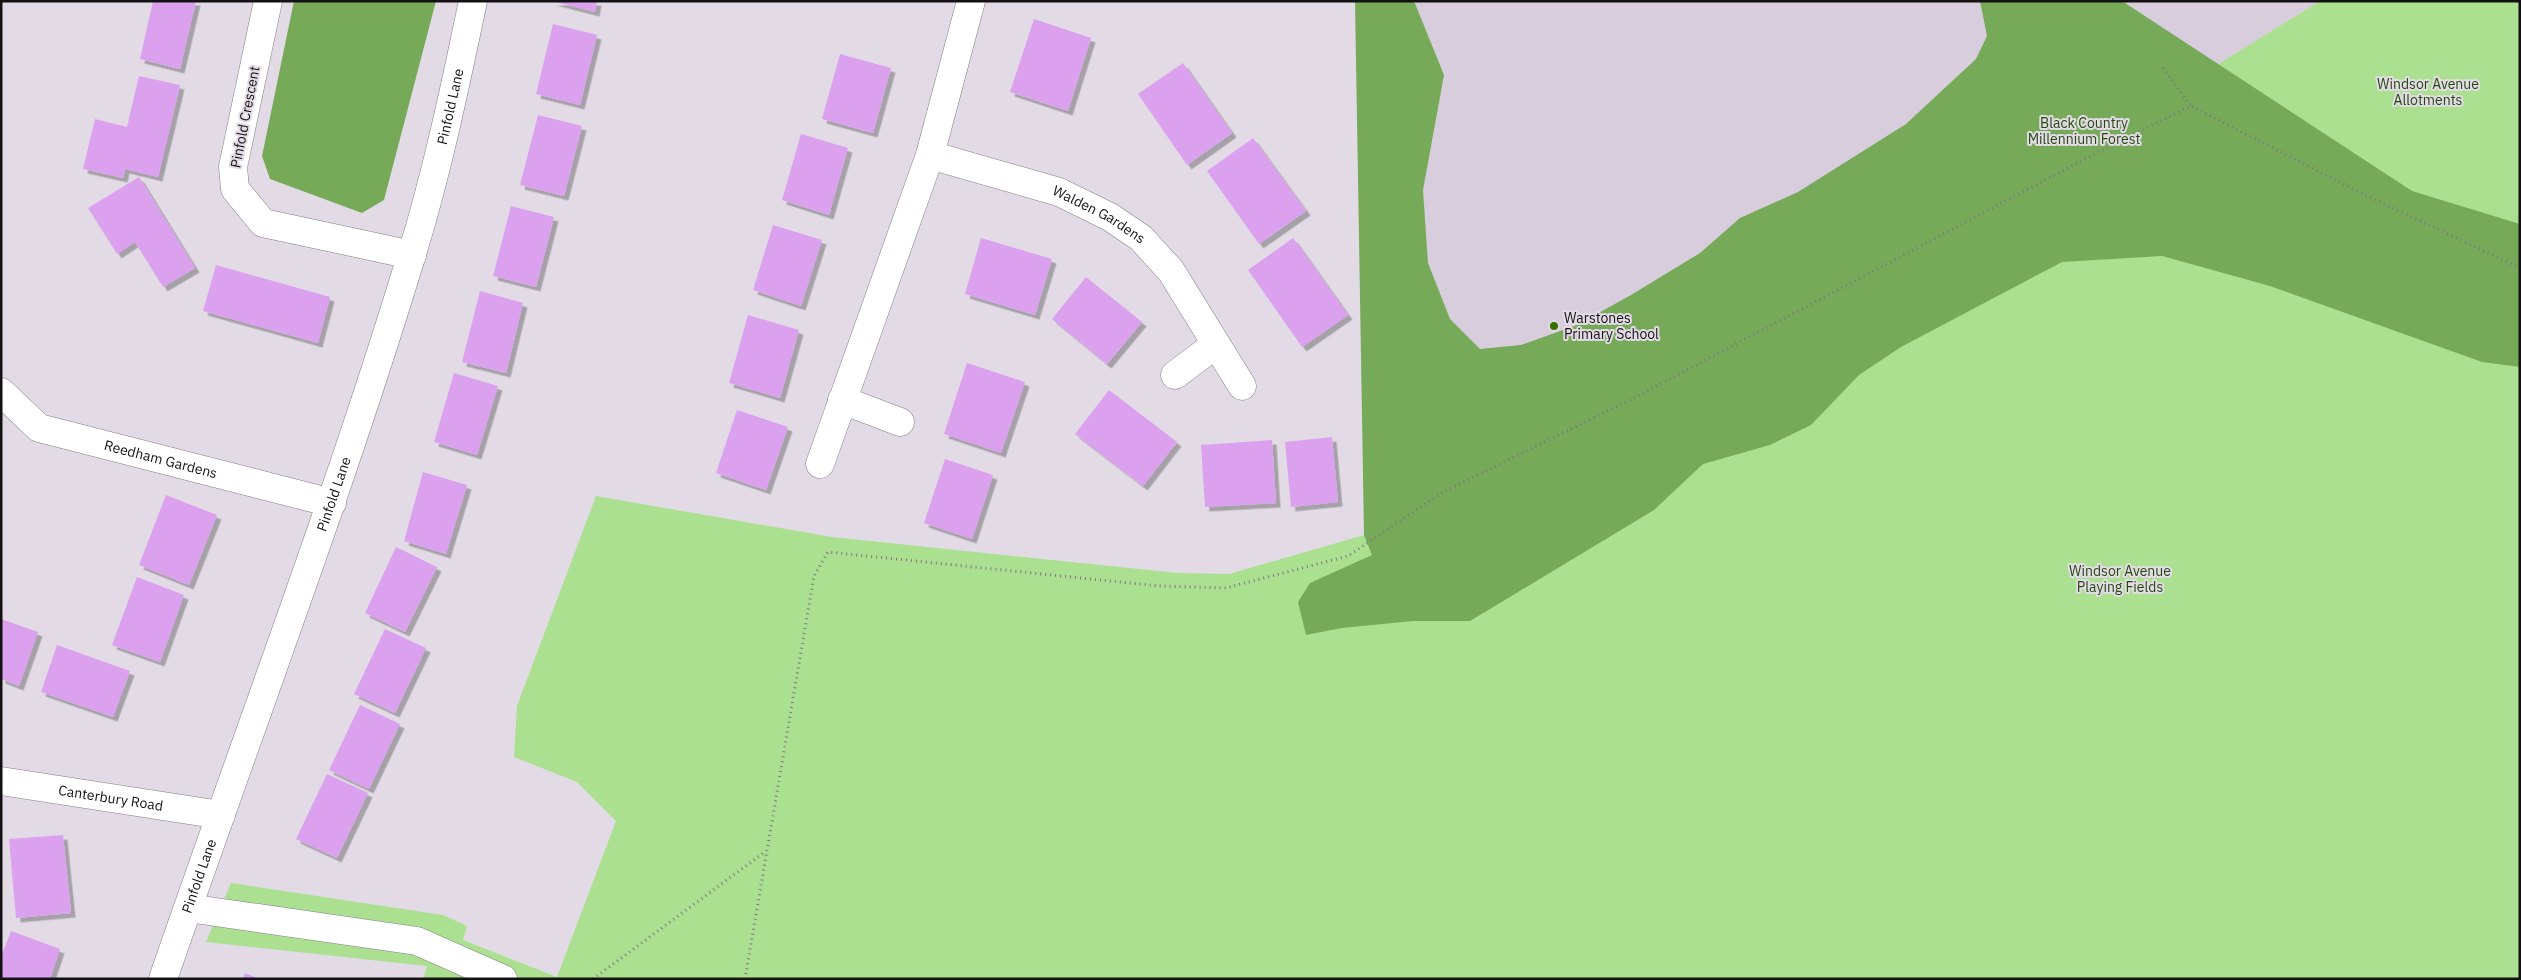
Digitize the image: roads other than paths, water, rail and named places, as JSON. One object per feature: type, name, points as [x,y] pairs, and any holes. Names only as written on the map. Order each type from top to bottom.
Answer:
[{"type":"street","name":"Pinfold Crescent","points":[[268,1],[233,167],[235,189],[264,222],[412,255]]},
{"type":"street","name":"Pinfold Lane","points":[[163,979],[332,503],[412,255],[452,101],[473,1]]},
{"type":"street","points":[[820,464],[930,155],[971,1]]},
{"type":"street","name":"Walden Gardens","points":[[930,155],[1059,192],[1110,217],[1141,238],[1171,271],[1242,386]]},
{"type":"street","points":[[1175,375],[1215,345]]},
{"type":"street","name":"Reedham Gardens","points":[[1,392],[39,428],[332,503]]},
{"type":"street","points":[[842,400],[900,422]]},
{"type":"street","name":"Canterbury Road","points":[[1,781],[221,815]]},
{"type":"street","points":[[188,908],[417,941],[504,979]]},
{"type":"place","name":"Warstones Primary School","points":[[1554,326]]},
{"type":"park label","name":"Windsor Avenue Allotments","points":[[2428,92]]},
{"type":"park label","name":"Black Country Millennium Forest","points":[[2084,132]]},
{"type":"park label","name":"Windsor Avenue Playing Fields","points":[[2120,580]]}]
